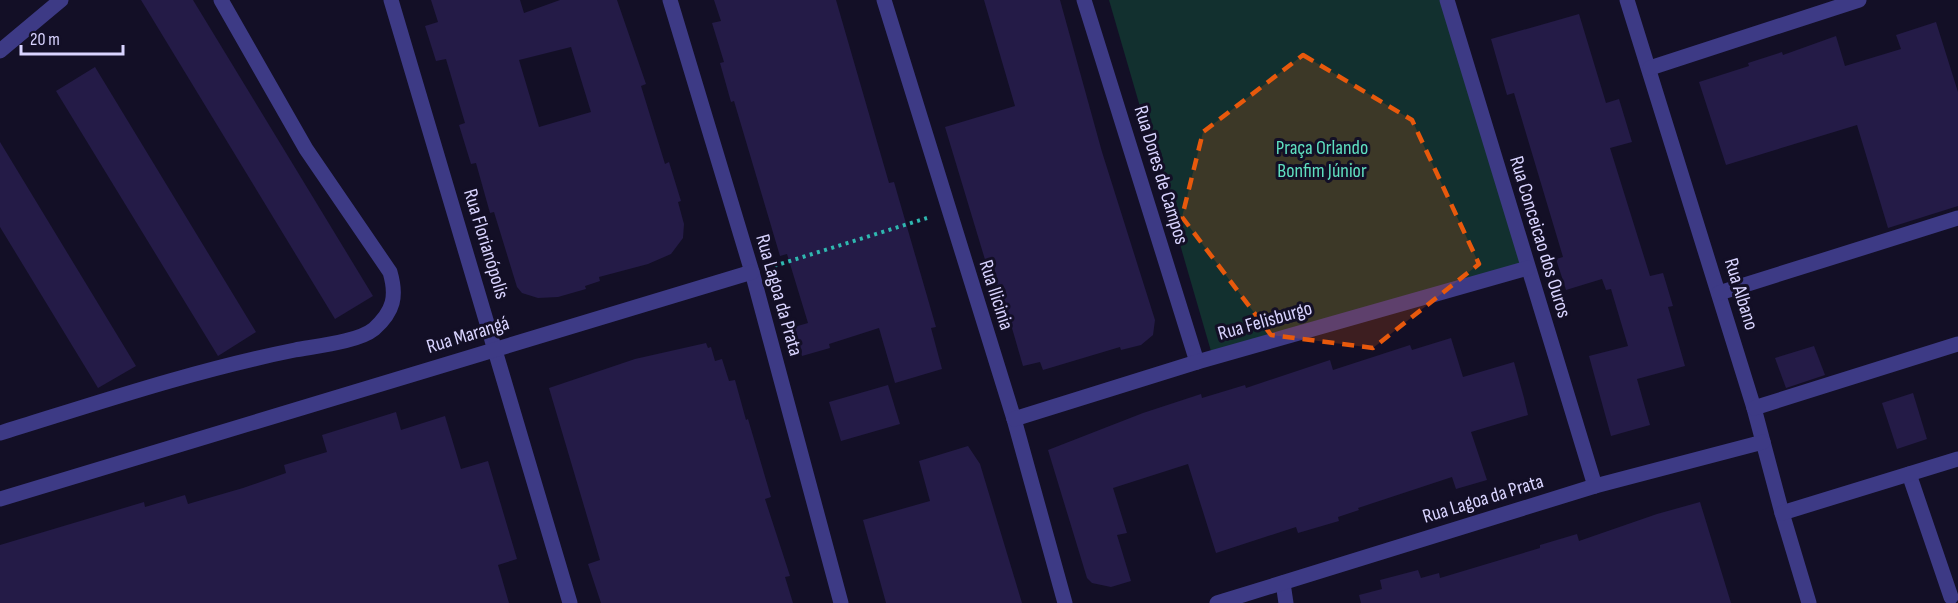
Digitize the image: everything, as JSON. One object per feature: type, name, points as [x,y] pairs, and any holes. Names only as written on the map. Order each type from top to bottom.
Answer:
[{"type":"street","points":[[0,51],[61,0]]},
{"type":"street","points":[[0,433],[242,360],[354,338],[373,330],[387,313],[396,293],[390,272],[306,149],[221,0]]},
{"type":"street","name":"Rua Florianópolis","points":[[391,0],[570,603]]},
{"type":"street","name":"Rua Lagoa da Prata","points":[[670,0],[752,272],[841,603]]},
{"type":"street","name":"Rua Ilicinia","points":[[884,0],[1014,419],[1065,603]]},
{"type":"street","name":"Rua Dores de Campos","points":[[1084,0],[1197,362]]},
{"type":"street","name":"Rua Conceicao dos Ouros","points":[[1447,0],[1594,486]]},
{"type":"street","name":"Rua Albano","points":[[1627,0],[1754,408],[1809,603]]},
{"type":"street","points":[[1650,68],[1859,0]]},
{"type":"street","points":[[1719,293],[1958,218]]},
{"type":"street","name":"Rua Felisburgo","points":[[1014,419],[1197,362],[1528,268]]},
{"type":"street","name":"Rua Marangá","points":[[0,499],[752,272]]},
{"type":"street","points":[[1754,408],[1958,344]]},
{"type":"street","name":"Rua Lagoa da Prata","points":[[1217,603],[1594,486],[1763,442]]},
{"type":"street","points":[[1782,513],[1958,459]]},
{"type":"street","points":[[1910,474],[1952,597]]},
{"type":"street","points":[[1283,583],[1286,603]]},
{"type":"path","points":[[752,272],[948,212]]},
{"type":"highlighted area","points":[[1303,55],[1412,120],[1479,264],[1373,348],[1271,335],[1182,217],[1203,132]]},
{"type":"green space","name":"Praça Orlando Bonfim Júnior","points":[[1109,0],[1448,0],[1528,268],[1213,358]]},
{"type":"building","points":[[141,0],[193,0],[373,296],[335,319]]},
{"type":"building","points":[[431,0],[520,0],[524,13],[560,0],[617,0],[646,84],[641,86],[665,164],[669,162],[681,201],[678,202],[684,224],[683,238],[671,254],[648,264],[599,277],[600,281],[585,286],[586,289],[558,297],[538,298],[522,293],[517,287],[494,212],[490,213],[476,163],[471,164],[459,125],[465,123],[446,59],[436,61],[425,26],[438,22]],"holes":[[[571,47],[591,112],[539,127],[519,60]]]},
{"type":"building","points":[[714,0],[836,0],[889,183],[894,182],[936,327],[931,328],[942,369],[895,383],[879,328],[829,344],[830,348],[802,356],[794,327],[808,323],[787,254],[780,256],[734,101],[731,102],[720,63],[724,62],[712,23],[721,21]]},
{"type":"building","points":[[984,0],[1060,0],[1102,152],[1155,320],[1153,335],[1141,345],[1121,350],[1120,347],[1043,370],[1040,362],[1023,366],[1005,304],[999,306],[945,127],[1015,106]]},
{"type":"building","points":[[1579,14],[1606,103],[1619,99],[1632,142],[1610,148],[1650,276],[1663,273],[1673,306],[1668,307],[1685,366],[1637,379],[1650,425],[1611,436],[1589,356],[1628,346],[1611,289],[1606,290],[1602,279],[1566,290],[1556,259],[1563,257],[1514,93],[1507,95],[1491,39]]},
{"type":"building","points":[[1936,22],[1958,92],[1958,206],[1888,228],[1857,125],[1726,165],[1699,82],[1749,66],[1748,63],[1782,52],[1783,55],[1836,36],[1845,66],[1901,49],[1896,35]]},
{"type":"building","points":[[95,67],[256,332],[218,356],[56,91]]},
{"type":"building","points":[[0,142],[136,366],[98,388],[0,227]]},
{"type":"building","points":[[1451,338],[1463,377],[1514,362],[1524,398],[1528,415],[1471,432],[1487,480],[1456,489],[1452,477],[1358,508],[1359,510],[1338,517],[1339,521],[1298,533],[1296,527],[1216,553],[1188,464],[1113,488],[1127,533],[1117,535],[1131,581],[1111,587],[1092,583],[1087,578],[1048,450],[1143,413],[1201,394],[1202,398],[1245,385],[1246,388],[1330,360],[1333,370],[1410,345],[1412,350]]},
{"type":"building","points":[[706,343],[708,348],[711,347],[715,361],[722,359],[729,381],[735,380],[771,497],[765,499],[790,576],[785,577],[793,603],[601,603],[588,564],[600,560],[549,388],[635,359]]},
{"type":"building","points":[[1814,346],[1825,375],[1786,388],[1775,358]]},
{"type":"building","points":[[888,385],[900,424],[841,441],[829,402]]},
{"type":"building","points":[[1913,393],[1927,439],[1897,449],[1882,403]]},
{"type":"building","points":[[396,412],[401,430],[445,416],[461,469],[488,461],[517,559],[498,565],[509,603],[0,603],[0,545],[144,502],[145,507],[185,495],[188,504],[243,488],[286,473],[284,465],[327,452],[322,435]]},
{"type":"building","points":[[968,446],[980,464],[1022,603],[886,603],[863,520],[930,501],[919,461]]},
{"type":"building","points":[[1700,502],[1731,603],[1361,603],[1359,595],[1382,589],[1380,580],[1418,570],[1421,578],[1439,573],[1440,578],[1540,548],[1540,545],[1577,534],[1579,541]]}]
